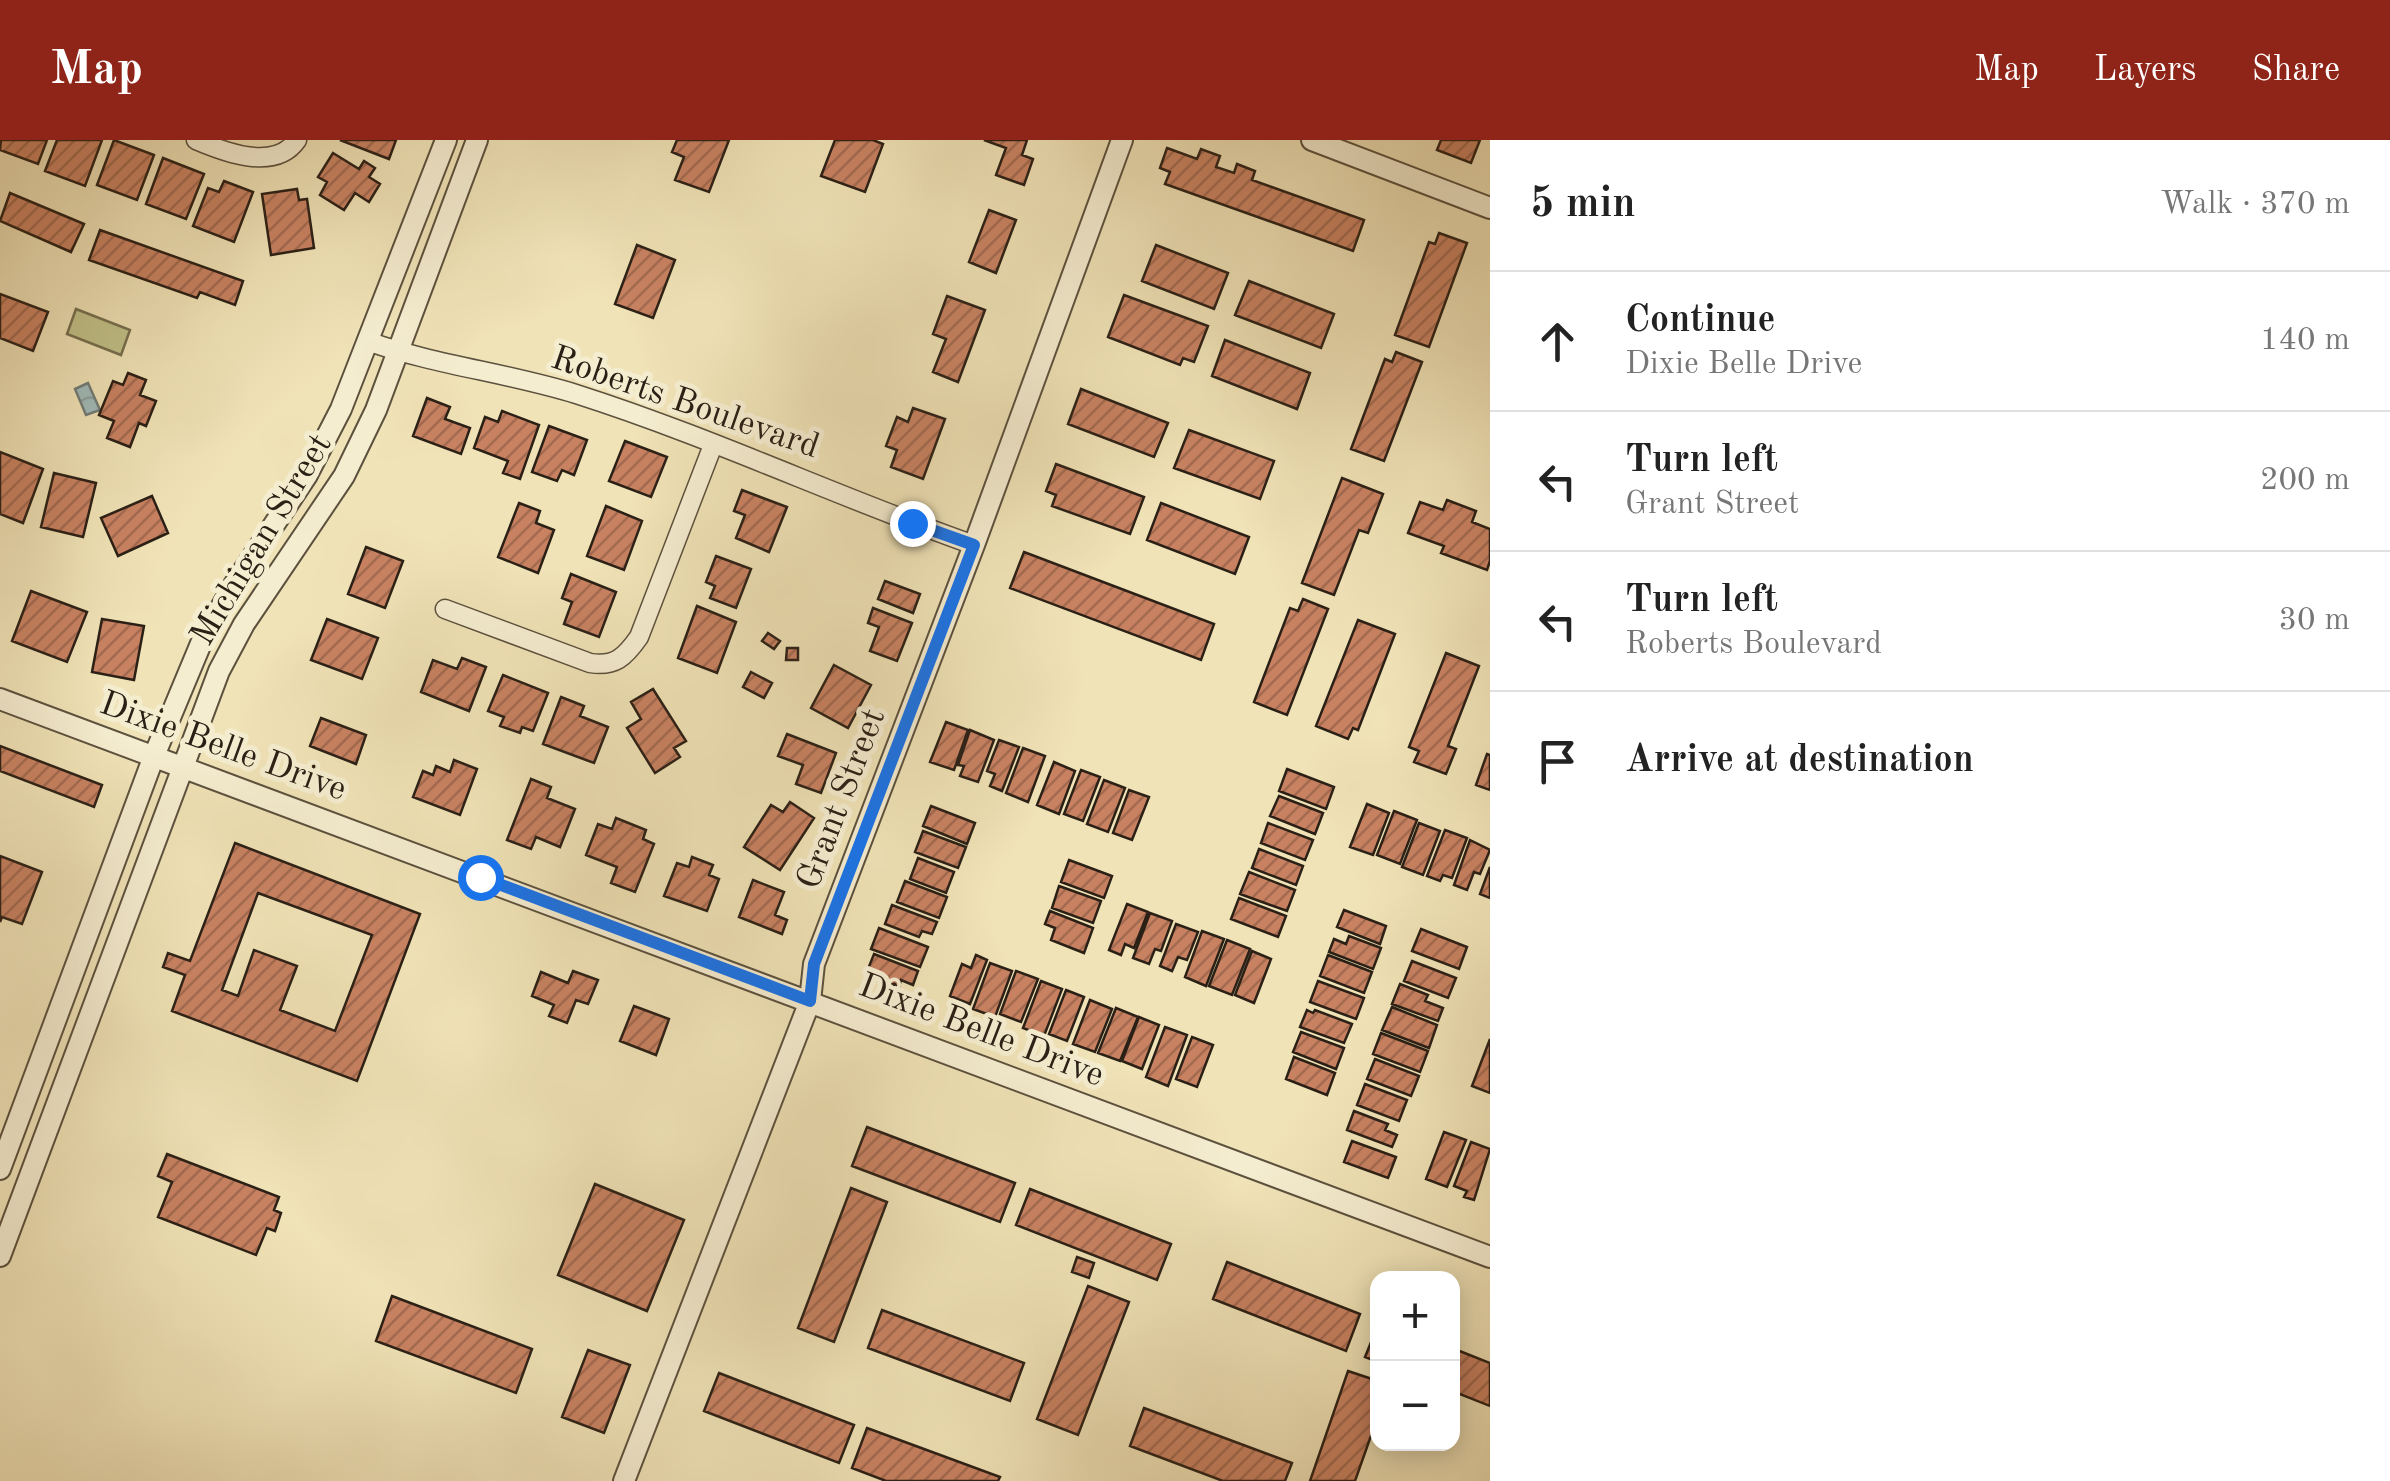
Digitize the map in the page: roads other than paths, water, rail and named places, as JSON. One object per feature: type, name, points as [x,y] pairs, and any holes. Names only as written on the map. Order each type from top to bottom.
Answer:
[{"type":"street","points":[[196,140],[247,157],[273,156],[292,148],[297,140]]},
{"type":"street","name":"Michigan Street","points":[[0,1169],[154,756],[202,640],[307,475],[341,410],[446,140]]},
{"type":"street","name":"Michigan Street","points":[[0,1256],[219,671],[244,624],[344,476],[376,410],[477,140]]},
{"type":"street","name":"Grant Street","points":[[624,1481],[810,1001],[814,964],[974,545],[1122,140]]},
{"type":"street","points":[[1312,140],[1490,208]]},
{"type":"street","name":"Roberts Boulevard","points":[[370,342],[574,394],[974,545]]},
{"type":"street","points":[[446,609],[590,664],[606,666],[625,657],[640,637],[714,444]]},
{"type":"street","name":"Dixie Belle Drive","points":[[0,699],[1490,1257]]},
{"type":"water","points":[[88,383],[100,410],[86,415],[75,389]]}]
